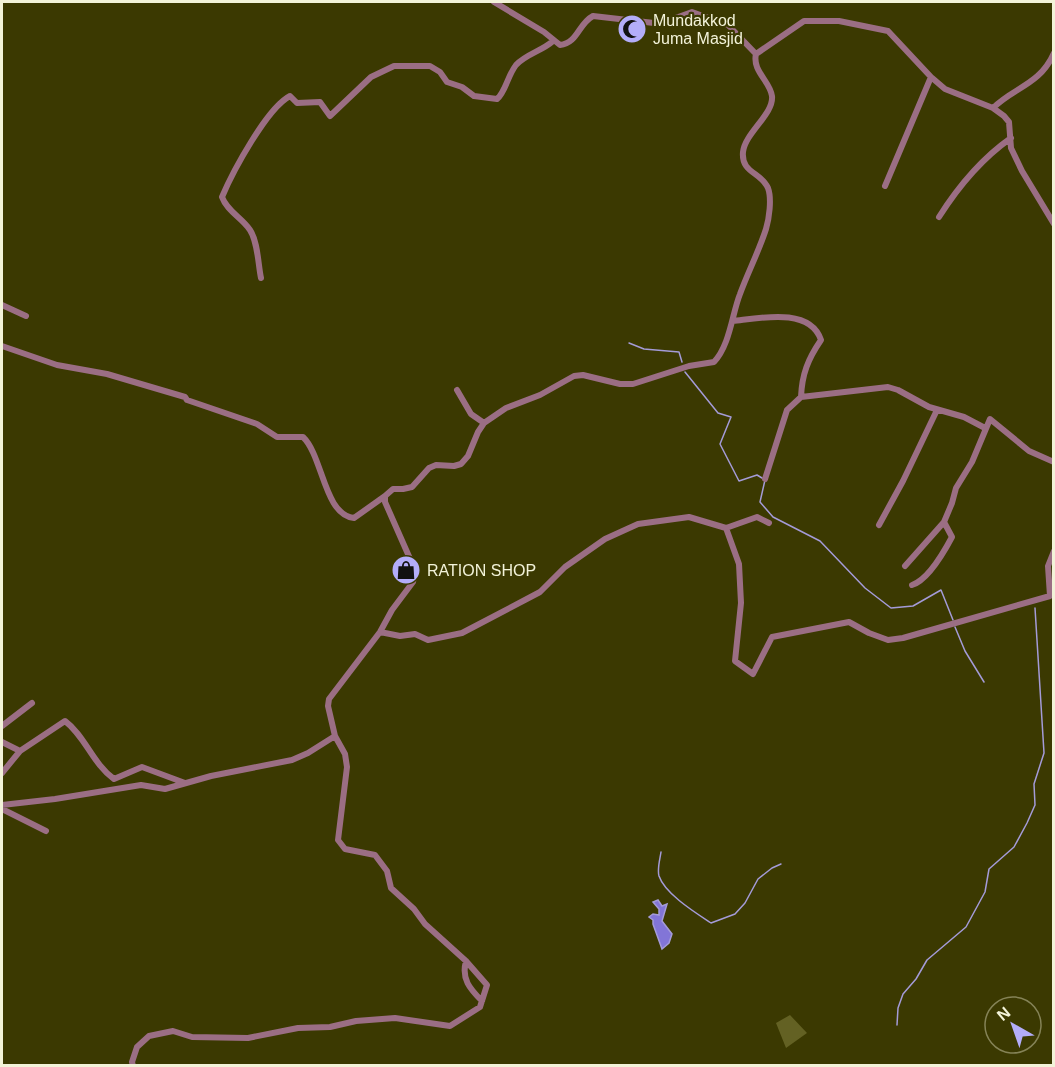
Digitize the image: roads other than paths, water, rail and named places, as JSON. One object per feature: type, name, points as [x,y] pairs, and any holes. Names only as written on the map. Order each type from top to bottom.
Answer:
[{"type":"street","points":[[494,2],[544,32],[560,45],[571,41],[586,20],[593,16],[654,23],[692,12],[728,25],[756,54]]},
{"type":"street","points":[[2,346],[57,365],[107,374],[184,397],[257,424],[277,437],[303,436],[322,472],[334,506],[347,518],[354,519],[393,489],[412,487],[429,468],[436,465],[461,464],[468,456],[484,423],[506,408],[540,395],[574,376],[583,375],[620,384],[633,384],[642,383],[689,366],[714,362],[733,321],[738,296],[766,228],[770,199],[768,188],[743,163],[745,144],[773,99],[771,90],[758,70],[755,61],[756,54],[804,21],[839,21],[888,31],[945,89],[993,108],[1004,116],[1009,122],[1011,148],[1053,224]]},
{"type":"street","points":[[261,278],[256,240],[245,224],[226,205],[222,196],[268,116],[288,96],[292,96],[297,103],[320,102],[330,116],[345,99],[377,73],[394,66],[422,65],[435,68],[447,82],[462,87],[474,96],[497,99],[502,95],[506,80],[517,64],[524,57],[543,49],[553,41]]},
{"type":"street","points":[[993,108],[1032,82],[1051,59],[1053,53]]},
{"type":"street","points":[[885,186],[931,77]]},
{"type":"street","points":[[939,217],[976,168],[994,150],[1011,138]]},
{"type":"street","points":[[2,305],[26,315]]},
{"type":"street","points":[[733,321],[767,317],[791,318],[811,326],[818,333],[821,340],[803,376],[801,397]]},
{"type":"street","points":[[765,479],[787,410],[801,397],[888,387],[937,410],[964,417],[985,428]]},
{"type":"street","points":[[457,390],[471,414],[484,423]]},
{"type":"street","points":[[879,525],[937,410]]},
{"type":"street","points":[[905,566],[944,522],[956,488],[972,462],[990,419],[1029,451],[1053,462]]},
{"type":"street","points":[[134,1065],[132,1062],[137,1047],[149,1036],[173,1031],[192,1037],[248,1038],[298,1028],[330,1027],[356,1020],[395,1018],[450,1026],[480,1007],[487,985],[466,961],[425,924],[414,909],[391,888],[387,871],[375,855],[345,849],[340,844],[338,834],[347,767],[345,754],[335,736],[328,706],[329,699],[380,632],[392,610],[413,582],[415,570],[392,520],[385,496]]},
{"type":"street","points":[[380,632],[400,636],[415,633],[428,640],[462,633],[540,592],[565,567],[605,539],[638,524],[689,517],[726,528],[757,517],[769,523]]},
{"type":"street","points":[[912,585],[919,583],[940,557],[952,537],[944,522]]},
{"type":"street","points":[[726,528],[739,564],[741,603],[735,661],[753,674],[772,637],[849,622],[888,640],[903,638],[1050,596]]},
{"type":"street","points":[[1053,551],[1047,566],[1050,596],[1053,603]]},
{"type":"street","points":[[2,726],[32,702]]},
{"type":"street","points":[[2,773],[20,751],[65,721],[74,728],[78,737],[106,773],[114,779],[142,767],[185,783]]},
{"type":"street","points":[[2,807],[141,785],[165,789],[249,767],[292,760],[335,736]]},
{"type":"street","points":[[2,742],[20,751]]},
{"type":"street","points":[[2,807],[46,831]]},
{"type":"street","points":[[466,961],[464,970],[466,983],[482,1001]]},
{"type":"waterway","points":[[629,343],[644,349],[679,352],[682,362]]},
{"type":"waterway","points":[[685,372],[718,413],[731,417],[720,444],[739,481],[757,475],[762,478]]},
{"type":"waterway","points":[[765,480],[760,502],[773,517],[820,541],[865,588],[891,608],[913,606],[941,590],[953,620]]},
{"type":"waterway","points":[[897,1025],[898,1008],[903,994],[916,979],[927,960],[966,927],[985,892],[989,869],[1014,847],[1035,805],[1034,784],[1044,753],[1035,608]]},
{"type":"waterway","points":[[955,627],[965,651],[984,682]]},
{"type":"waterway","points":[[661,852],[658,870],[662,883],[682,902],[711,923],[735,914],[745,903],[758,879],[781,864]]},
{"type":"place","name":"Mundakkod Juma Masjid","points":[[632,29]]},
{"type":"place","name":"RATION SHOP","points":[[406,570]]}]
